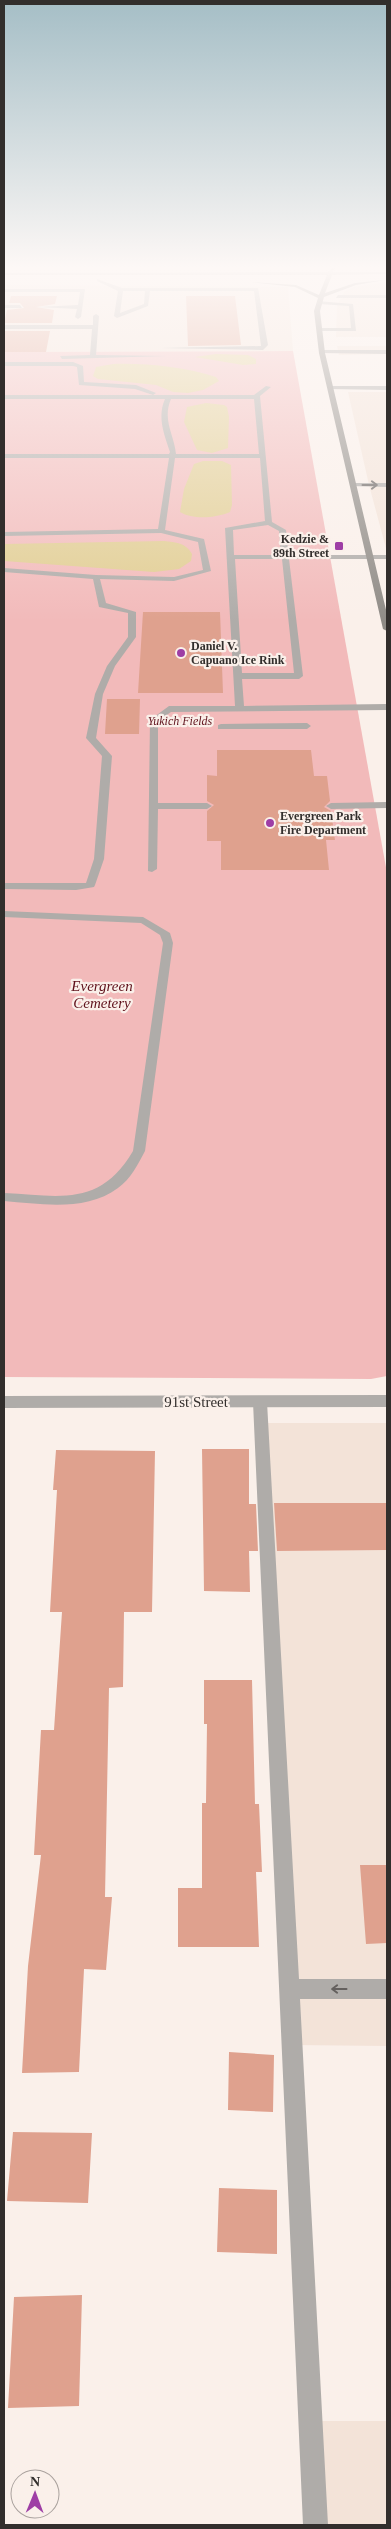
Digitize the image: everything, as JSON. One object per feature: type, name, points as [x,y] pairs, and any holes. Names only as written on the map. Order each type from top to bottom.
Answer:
[{"type":"main road","points":[[330,388],[387,629]]},
{"type":"street","points":[[109,386],[136,388],[169,397]]},
{"type":"street","points":[[268,387],[257,397],[269,523]]},
{"type":"street","points":[[330,388],[387,388]]},
{"type":"street","points":[[4,397],[257,397]]},
{"type":"street","points":[[161,531],[172,456],[171,442],[164,425],[164,408],[169,397]]},
{"type":"street","points":[[4,456],[263,456]]},
{"type":"street","points":[[352,485],[387,485]]},
{"type":"street","points":[[238,676],[299,676],[282,530],[269,523],[229,528],[231,557],[238,676],[240,708]]},
{"type":"street","points":[[4,534],[161,531],[201,541],[208,571],[174,579],[96,577],[4,570]]},
{"type":"street","points":[[231,557],[387,557]]},
{"type":"street","points":[[4,886],[76,887],[90,885],[99,859],[107,756],[91,738],[92,723],[99,694],[111,666],[132,637],[132,612],[102,605],[96,577]]},
{"type":"street","points":[[152,869],[154,720],[169,708],[387,707]]},
{"type":"street","points":[[261,708],[262,727]]},
{"type":"street","points":[[221,727],[307,726]]},
{"type":"street","points":[[331,806],[387,805]]},
{"type":"street","points":[[152,806],[207,806]]},
{"type":"street","points":[[4,914],[143,920],[164,932],[168,943],[138,1151],[130,1170],[118,1183],[100,1194],[51,1199],[4,1197]]},
{"type":"street","name":"91st Street","points":[[4,1402],[387,1401]]},
{"type":"street","points":[[260,1402],[316,2525]]},
{"type":"street","points":[[290,1989],[387,1990]]},
{"type":"shaded area","points":[[158,386],[210,386],[203,390],[188,393],[173,392]]},
{"type":"shaded area","points":[[348,392],[387,392],[387,552],[369,485]]},
{"type":"shaded area","points":[[206,403],[224,405],[227,407],[229,417],[228,448],[212,453],[197,450],[184,422],[187,407]]},
{"type":"shaded area","points":[[203,461],[222,461],[231,465],[232,505],[230,512],[218,516],[205,517],[185,515],[180,512],[184,489],[194,464]]},
{"type":"shaded area","points":[[164,541],[187,547],[192,554],[191,561],[179,569],[154,572],[4,561],[4,544]]},
{"type":"shaded area","points":[[262,1423],[387,1423],[387,2046],[292,2045]]},
{"type":"shaded area","points":[[311,2421],[387,2421],[387,2525],[316,2525]]},
{"type":"green space","name":"Yukich Fields","points":[[4,386],[299,386],[387,873],[387,1376],[371,1379],[4,1377]]},
{"type":"building","name":"Daniel V. Capuano Ice Rink","points":[[143,612],[220,612],[223,693],[138,693]]},
{"type":"building","points":[[107,699],[140,699],[139,734],[105,734]]},
{"type":"building","name":"Evergreen Park Fire Department","points":[[217,750],[311,750],[314,776],[327,776],[330,801],[324,807],[331,811],[335,840],[326,840],[329,870],[221,870],[221,841],[207,841],[207,811],[214,805],[207,801],[207,775],[217,776]]},
{"type":"building","points":[[202,1449],[249,1449],[249,1504],[256,1504],[258,1551],[249,1551],[250,1592],[204,1591]]},
{"type":"building","points":[[56,1450],[155,1451],[152,1612],[124,1612],[123,1687],[109,1688],[105,1897],[112,1897],[106,1970],[84,1969],[79,2072],[22,2073],[28,1966],[41,1855],[34,1855],[41,1730],[54,1730],[62,1612],[50,1612],[57,1490],[53,1490]]},
{"type":"building","points":[[274,1503],[387,1503],[387,1550],[277,1551]]},
{"type":"building","points":[[204,1680],[252,1680],[255,1804],[259,1804],[262,1872],[256,1872],[259,1947],[178,1947],[178,1888],[202,1888],[202,1803],[206,1803],[207,1724],[204,1724]]},
{"type":"building","points":[[360,1865],[387,1865],[387,1943],[366,1944]]},
{"type":"building","points":[[229,2052],[274,2055],[273,2112],[228,2110]]},
{"type":"building","points":[[13,2132],[92,2133],[88,2203],[7,2201]]},
{"type":"building","points":[[219,2188],[277,2190],[277,2254],[217,2252]]},
{"type":"building","points":[[82,2295],[79,2406],[8,2408],[14,2297]]},
{"type":"place","name":"Kedzie & 89th Street","points":[[339,546]]},
{"type":"place","name":"Daniel V. Capuano Ice Rink","points":[[181,653]]},
{"type":"place","name":"Evergreen Park Fire Department","points":[[270,823]]},
{"type":"park label","name":"Evergreen Cemetery","points":[[102,994]]}]
